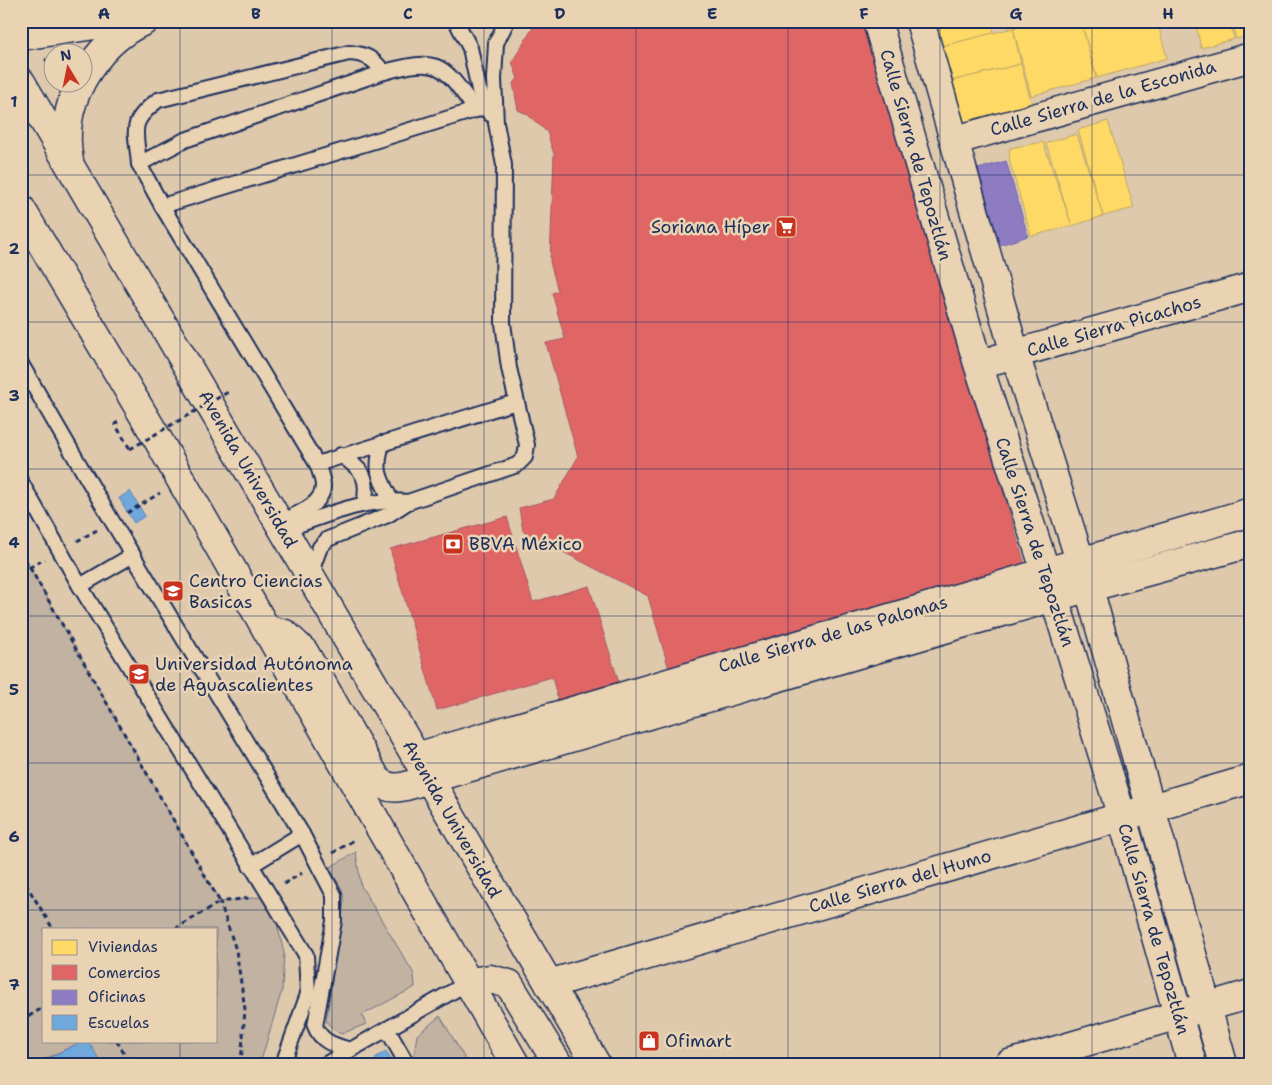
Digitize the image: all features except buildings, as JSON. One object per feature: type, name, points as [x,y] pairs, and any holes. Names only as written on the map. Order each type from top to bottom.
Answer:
[{"type":"street","points":[[21,36],[58,25],[122,21]]},
{"type":"street","points":[[92,64],[107,46],[122,33],[144,21]]},
{"type":"street","name":"Calle Sierra de Tepoztlán","points":[[877,21],[978,364],[1044,572],[1054,597],[1122,817],[1192,1064]]},
{"type":"street","name":"Calle Sierra de Tepoztlán","points":[[920,21],[956,140],[1015,354],[1089,589],[1224,1064]]},
{"type":"street","name":"Calle Sierra de la Esconida","points":[[956,140],[1251,57]]},
{"type":"street","name":"Avenida Universidad","points":[[21,82],[596,1064]]},
{"type":"street","points":[[70,167],[67,130],[70,111],[78,92]]},
{"type":"street","points":[[21,209],[182,481],[515,1064]]},
{"type":"street","name":"Calle Sierra Picachos","points":[[978,364],[1251,287]]},
{"type":"street","name":"Calle Sierra de las Palomas","points":[[423,768],[1044,572],[1251,512]]},
{"type":"street","name":"Calle Sierra de las Palomas","points":[[423,768],[1089,589],[1251,543]]},
{"type":"street","points":[[267,630],[285,634],[304,652],[377,780],[383,786],[391,789],[423,768]]},
{"type":"street","name":"Calle Sierra del Humo","points":[[549,984],[1251,779]]},
{"type":"street","points":[[468,982],[490,979],[509,984],[558,1064]]},
{"type":"street","points":[[1008,1064],[1251,994]]},
{"type":"lane","points":[[309,575],[320,547],[328,539],[388,515],[408,502],[517,465],[525,457],[527,445],[516,402],[504,323],[504,165],[496,123],[486,107],[479,90],[470,48],[456,21]]},
{"type":"lane","points":[[486,107],[496,43],[507,21]]},
{"type":"lane","points":[[281,526],[308,508],[321,496],[323,485],[317,464],[162,206],[139,164],[135,126],[140,113],[158,100],[350,53],[364,53],[373,59],[384,72]]},
{"type":"lane","points":[[139,164],[185,140],[384,72],[414,64],[446,70],[486,107]]},
{"type":"lane","points":[[162,206],[486,107]]},
{"type":"lane","points":[[21,364],[112,521],[302,834],[334,895],[334,921],[314,1026],[318,1035],[328,1043],[350,1050]]},
{"type":"lane","points":[[317,464],[516,402]]},
{"type":"lane","points":[[382,443],[377,463],[380,479],[391,500]]},
{"type":"lane","points":[[341,455],[358,467],[366,478],[367,491],[364,504]]},
{"type":"lane","points":[[21,482],[80,586],[306,955],[308,994],[283,1064]]},
{"type":"lane","points":[[281,526],[364,504],[391,500],[408,502]]},
{"type":"lane","points":[[80,586],[133,555]]},
{"type":"lane","points":[[250,866],[302,834]]},
{"type":"lane","points":[[326,1064],[468,982]]},
{"type":"lane","points":[[387,1029],[407,1064]]},
{"type":"path","points":[[115,424],[130,449],[228,392]]},
{"type":"path","points":[[21,572],[182,481]]},
{"type":"path","points":[[21,552],[220,902],[236,950],[246,1009],[240,1064]]},
{"type":"path","points":[[177,928],[220,902],[260,897],[269,893],[354,840]]},
{"type":"path","points":[[21,876],[52,928]]},
{"type":"path","points":[[21,1020],[42,1008]]},
{"type":"path","points":[[118,1042],[130,1064]]},
{"type":"shaded area","points":[[21,552],[220,902],[260,897],[275,915],[284,953],[282,990],[260,1064],[21,1064]]},
{"type":"shaded area","points":[[356,852],[361,886],[414,974],[415,987],[362,1015],[366,1024],[341,1034],[326,1021],[344,901],[342,889],[329,868]]},
{"type":"shaded area","points":[[440,1016],[468,1064],[415,1064],[413,1061],[417,1035]]},
{"type":"place","name":"Soriana Híper","points":[[786,227]]},
{"type":"place","name":"BBVA México","points":[[453,544]]},
{"type":"place","name":"Centro Ciencias Basicas","points":[[173,591]]},
{"type":"place","name":"Universidad Autónoma de Aguascalientes","points":[[139,674]]},
{"type":"place","name":"Ofimart","points":[[649,1041]]}]
